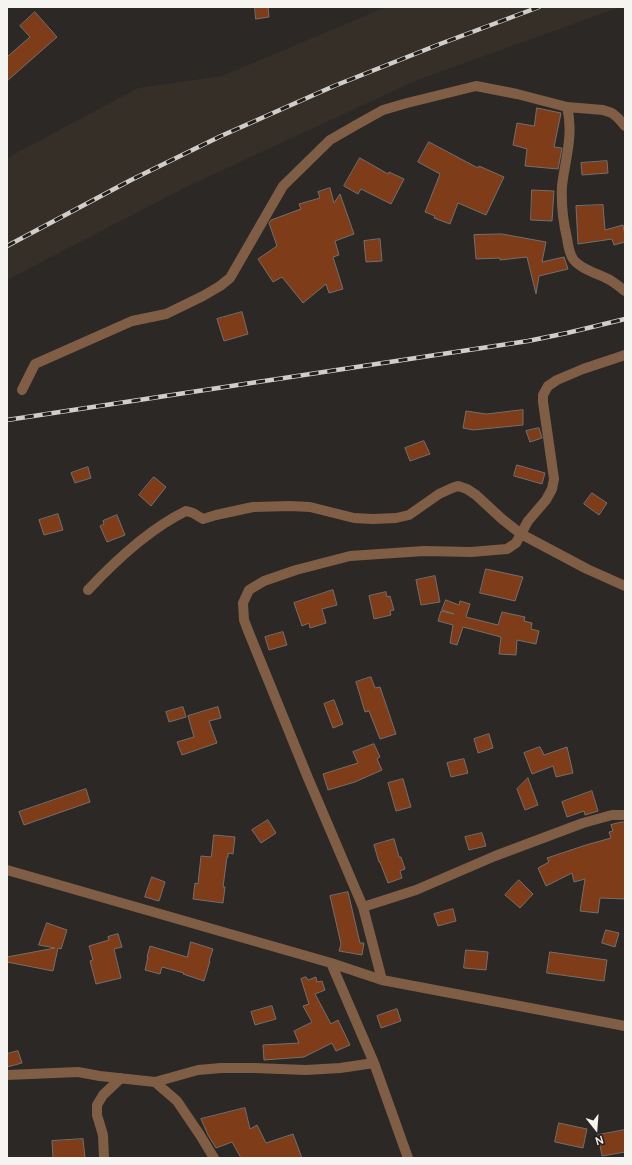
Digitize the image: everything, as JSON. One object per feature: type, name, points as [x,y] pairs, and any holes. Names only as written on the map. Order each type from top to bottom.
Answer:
[{"type":"street","points":[[22,390],[35,364],[132,321],[166,314],[220,286],[230,278],[283,186],[330,140],[383,110],[476,86],[517,94],[567,107],[603,110],[612,113],[625,126]]},
{"type":"street","points":[[567,107],[570,119],[570,129],[562,188],[562,205],[564,228],[569,251],[573,259],[580,266],[612,281],[625,291]]},
{"type":"street","points":[[382,980],[363,908],[249,634],[244,620],[243,603],[249,590],[264,581],[296,570],[350,556],[424,551],[471,552],[507,549],[516,543],[528,522],[546,500],[552,489],[554,479],[543,402],[543,395],[548,386],[557,380],[583,369],[625,355]]},
{"type":"street","points":[[88,590],[147,534],[186,511],[203,519],[253,507],[290,506],[310,507],[354,518],[396,518],[409,515],[439,494],[458,486],[467,489],[476,495],[521,534],[587,569],[625,586]]},
{"type":"street","points":[[363,908],[416,890],[495,856],[583,823],[612,815],[625,815]]},
{"type":"street","points":[[7,870],[331,963],[382,980],[625,1026]]},
{"type":"street","points":[[331,963],[374,1063],[408,1158]]},
{"type":"street","points":[[7,1075],[78,1072],[155,1082],[198,1070],[221,1068],[306,1070],[340,1068],[374,1063]]},
{"type":"street","points":[[104,1158],[103,1135],[97,1116],[97,1105],[103,1095],[121,1078]]},
{"type":"street","points":[[155,1082],[177,1101],[214,1158]]},
{"type":"shaded area","points":[[386,7],[620,7],[415,81],[186,187],[7,280],[7,158],[138,88],[222,76]]},
{"type":"building","points":[[255,7],[268,7],[269,17],[256,19]]},
{"type":"building","points":[[35,12],[57,37],[7,81],[7,57],[30,37],[20,26]]},
{"type":"building","points":[[537,108],[561,113],[554,147],[562,148],[558,169],[525,166],[527,149],[513,145],[517,123],[534,126]]},
{"type":"building","points":[[429,142],[478,168],[479,166],[504,177],[486,215],[458,203],[450,224],[434,218],[435,216],[425,212],[440,174],[418,162]]},
{"type":"building","points":[[360,158],[388,174],[389,172],[404,179],[391,204],[361,189],[358,194],[344,186]]},
{"type":"building","points":[[607,161],[608,173],[582,175],[581,163]]},
{"type":"building","points":[[330,188],[334,203],[340,194],[354,234],[335,241],[339,255],[333,257],[343,289],[329,293],[326,284],[303,303],[282,277],[273,282],[258,259],[277,246],[269,223],[271,220],[301,209],[299,204],[320,198],[318,192]]},
{"type":"building","points":[[532,190],[554,191],[552,221],[531,220]]},
{"type":"building","points":[[603,205],[605,230],[623,225],[625,242],[614,245],[612,239],[578,244],[576,206]]},
{"type":"building","points":[[502,234],[546,242],[542,262],[564,257],[568,269],[539,276],[536,294],[527,257],[500,260],[500,258],[476,259],[474,235]]},
{"type":"building","points":[[380,239],[382,261],[366,262],[364,241]]},
{"type":"building","points":[[242,312],[248,334],[224,341],[217,319]]},
{"type":"building","points":[[523,410],[523,425],[473,430],[463,428],[466,411],[486,414]]},
{"type":"building","points":[[539,428],[542,438],[530,442],[526,431]]},
{"type":"building","points":[[424,441],[430,454],[410,461],[405,448]]},
{"type":"building","points":[[517,465],[545,473],[542,484],[514,476]]},
{"type":"building","points":[[88,467],[91,478],[75,483],[71,473]]},
{"type":"building","points":[[154,477],[166,487],[151,506],[139,495]]},
{"type":"building","points":[[592,493],[607,503],[599,515],[584,504]]},
{"type":"building","points":[[58,514],[63,530],[44,535],[39,520]]},
{"type":"building","points":[[117,515],[125,535],[107,542],[100,526],[104,524],[103,521]]},
{"type":"building","points":[[486,569],[523,577],[515,601],[480,593]]},
{"type":"building","points":[[435,576],[440,602],[421,605],[416,580]]},
{"type":"building","points":[[333,590],[337,605],[322,609],[326,623],[310,628],[309,623],[302,626],[294,603]]},
{"type":"building","points":[[386,592],[387,597],[390,596],[394,610],[390,611],[391,615],[374,619],[369,596]]},
{"type":"building","points":[[446,600],[459,605],[460,601],[470,604],[466,617],[498,625],[502,612],[525,617],[524,621],[532,623],[531,629],[539,631],[536,644],[517,640],[516,655],[499,654],[501,637],[463,627],[457,645],[450,643],[453,625],[438,621],[441,611],[454,614],[442,610]]},
{"type":"building","points":[[283,632],[287,645],[269,650],[265,637]]},
{"type":"building","points":[[371,677],[375,688],[380,687],[396,734],[380,739],[369,711],[365,712],[356,682]]},
{"type":"building","points":[[334,700],[343,724],[333,728],[324,704]]},
{"type":"building","points":[[183,707],[186,717],[169,722],[166,712]]},
{"type":"building","points":[[218,707],[221,718],[209,721],[217,743],[182,755],[177,742],[194,737],[188,716]]},
{"type":"building","points":[[489,734],[493,748],[478,753],[474,739]]},
{"type":"building","points":[[374,744],[380,757],[377,759],[382,770],[355,782],[328,790],[323,774],[358,763],[353,752]]},
{"type":"building","points":[[540,747],[544,755],[567,747],[573,773],[556,777],[553,766],[532,774],[524,753]]},
{"type":"building","points":[[464,759],[468,773],[451,777],[447,763]]},
{"type":"building","points":[[528,778],[538,805],[525,810],[517,789]]},
{"type":"building","points":[[403,779],[411,807],[396,811],[388,783]]},
{"type":"building","points":[[86,789],[90,802],[24,825],[19,812]]},
{"type":"building","points":[[592,791],[598,811],[585,815],[584,811],[567,817],[562,802]]},
{"type":"building","points":[[268,820],[276,833],[261,843],[252,830]]},
{"type":"building","points":[[625,822],[625,899],[600,898],[598,913],[580,911],[585,879],[574,882],[572,873],[546,886],[538,868],[549,862],[547,858],[611,838],[609,832],[613,831],[611,825]]},
{"type":"building","points":[[482,833],[486,846],[469,850],[465,837]]},
{"type":"building","points":[[214,835],[235,837],[233,854],[228,853],[227,857],[223,887],[225,887],[223,903],[193,899],[195,883],[198,884],[201,856],[211,857]]},
{"type":"building","points":[[394,839],[399,857],[401,857],[405,869],[400,871],[402,878],[388,883],[374,845]]},
{"type":"building","points":[[152,877],[165,882],[159,901],[145,897]]},
{"type":"building","points":[[519,880],[533,894],[520,908],[505,895]]},
{"type":"building","points":[[348,892],[360,943],[364,943],[362,955],[339,951],[341,944],[330,896]]},
{"type":"building","points":[[453,909],[456,921],[438,926],[434,914]]},
{"type":"building","points":[[47,923],[67,930],[61,949],[58,948],[53,971],[7,962],[7,957],[55,948],[39,945]]},
{"type":"building","points":[[606,930],[619,933],[615,947],[602,943]]},
{"type":"building","points":[[118,934],[122,947],[114,949],[121,978],[96,984],[90,961],[93,960],[89,946],[109,940],[108,937]]},
{"type":"building","points":[[191,942],[213,949],[204,981],[183,974],[184,973],[162,967],[160,974],[145,970],[150,946],[187,957]]},
{"type":"building","points":[[466,950],[488,952],[486,970],[464,968]]},
{"type":"building","points":[[550,952],[607,960],[604,981],[547,973]]},
{"type":"building","points":[[306,977],[308,980],[316,977],[317,982],[322,981],[325,990],[315,994],[331,1024],[338,1020],[350,1045],[336,1051],[332,1043],[304,1057],[264,1060],[263,1045],[299,1043],[294,1031],[312,1022],[303,1006],[309,1004],[301,979]]},
{"type":"building","points":[[272,1006],[276,1019],[255,1025],[251,1012]]},
{"type":"building","points":[[397,1009],[401,1021],[381,1028],[377,1016]]},
{"type":"building","points":[[18,1051],[22,1063],[7,1067],[7,1054]]},
{"type":"building","points":[[245,1108],[250,1129],[257,1125],[266,1143],[293,1134],[302,1158],[241,1158],[232,1142],[216,1148],[201,1119]]},
{"type":"building","points":[[559,1123],[587,1129],[583,1148],[555,1142]]},
{"type":"building","points":[[625,1130],[625,1152],[602,1156],[598,1135]]},
{"type":"building","points":[[83,1139],[85,1158],[53,1158],[52,1141]]},
{"type":"railway","points":[[7,246],[131,180],[221,136],[334,86],[539,7]]},
{"type":"railway","points":[[7,420],[528,341],[625,319]]}]
